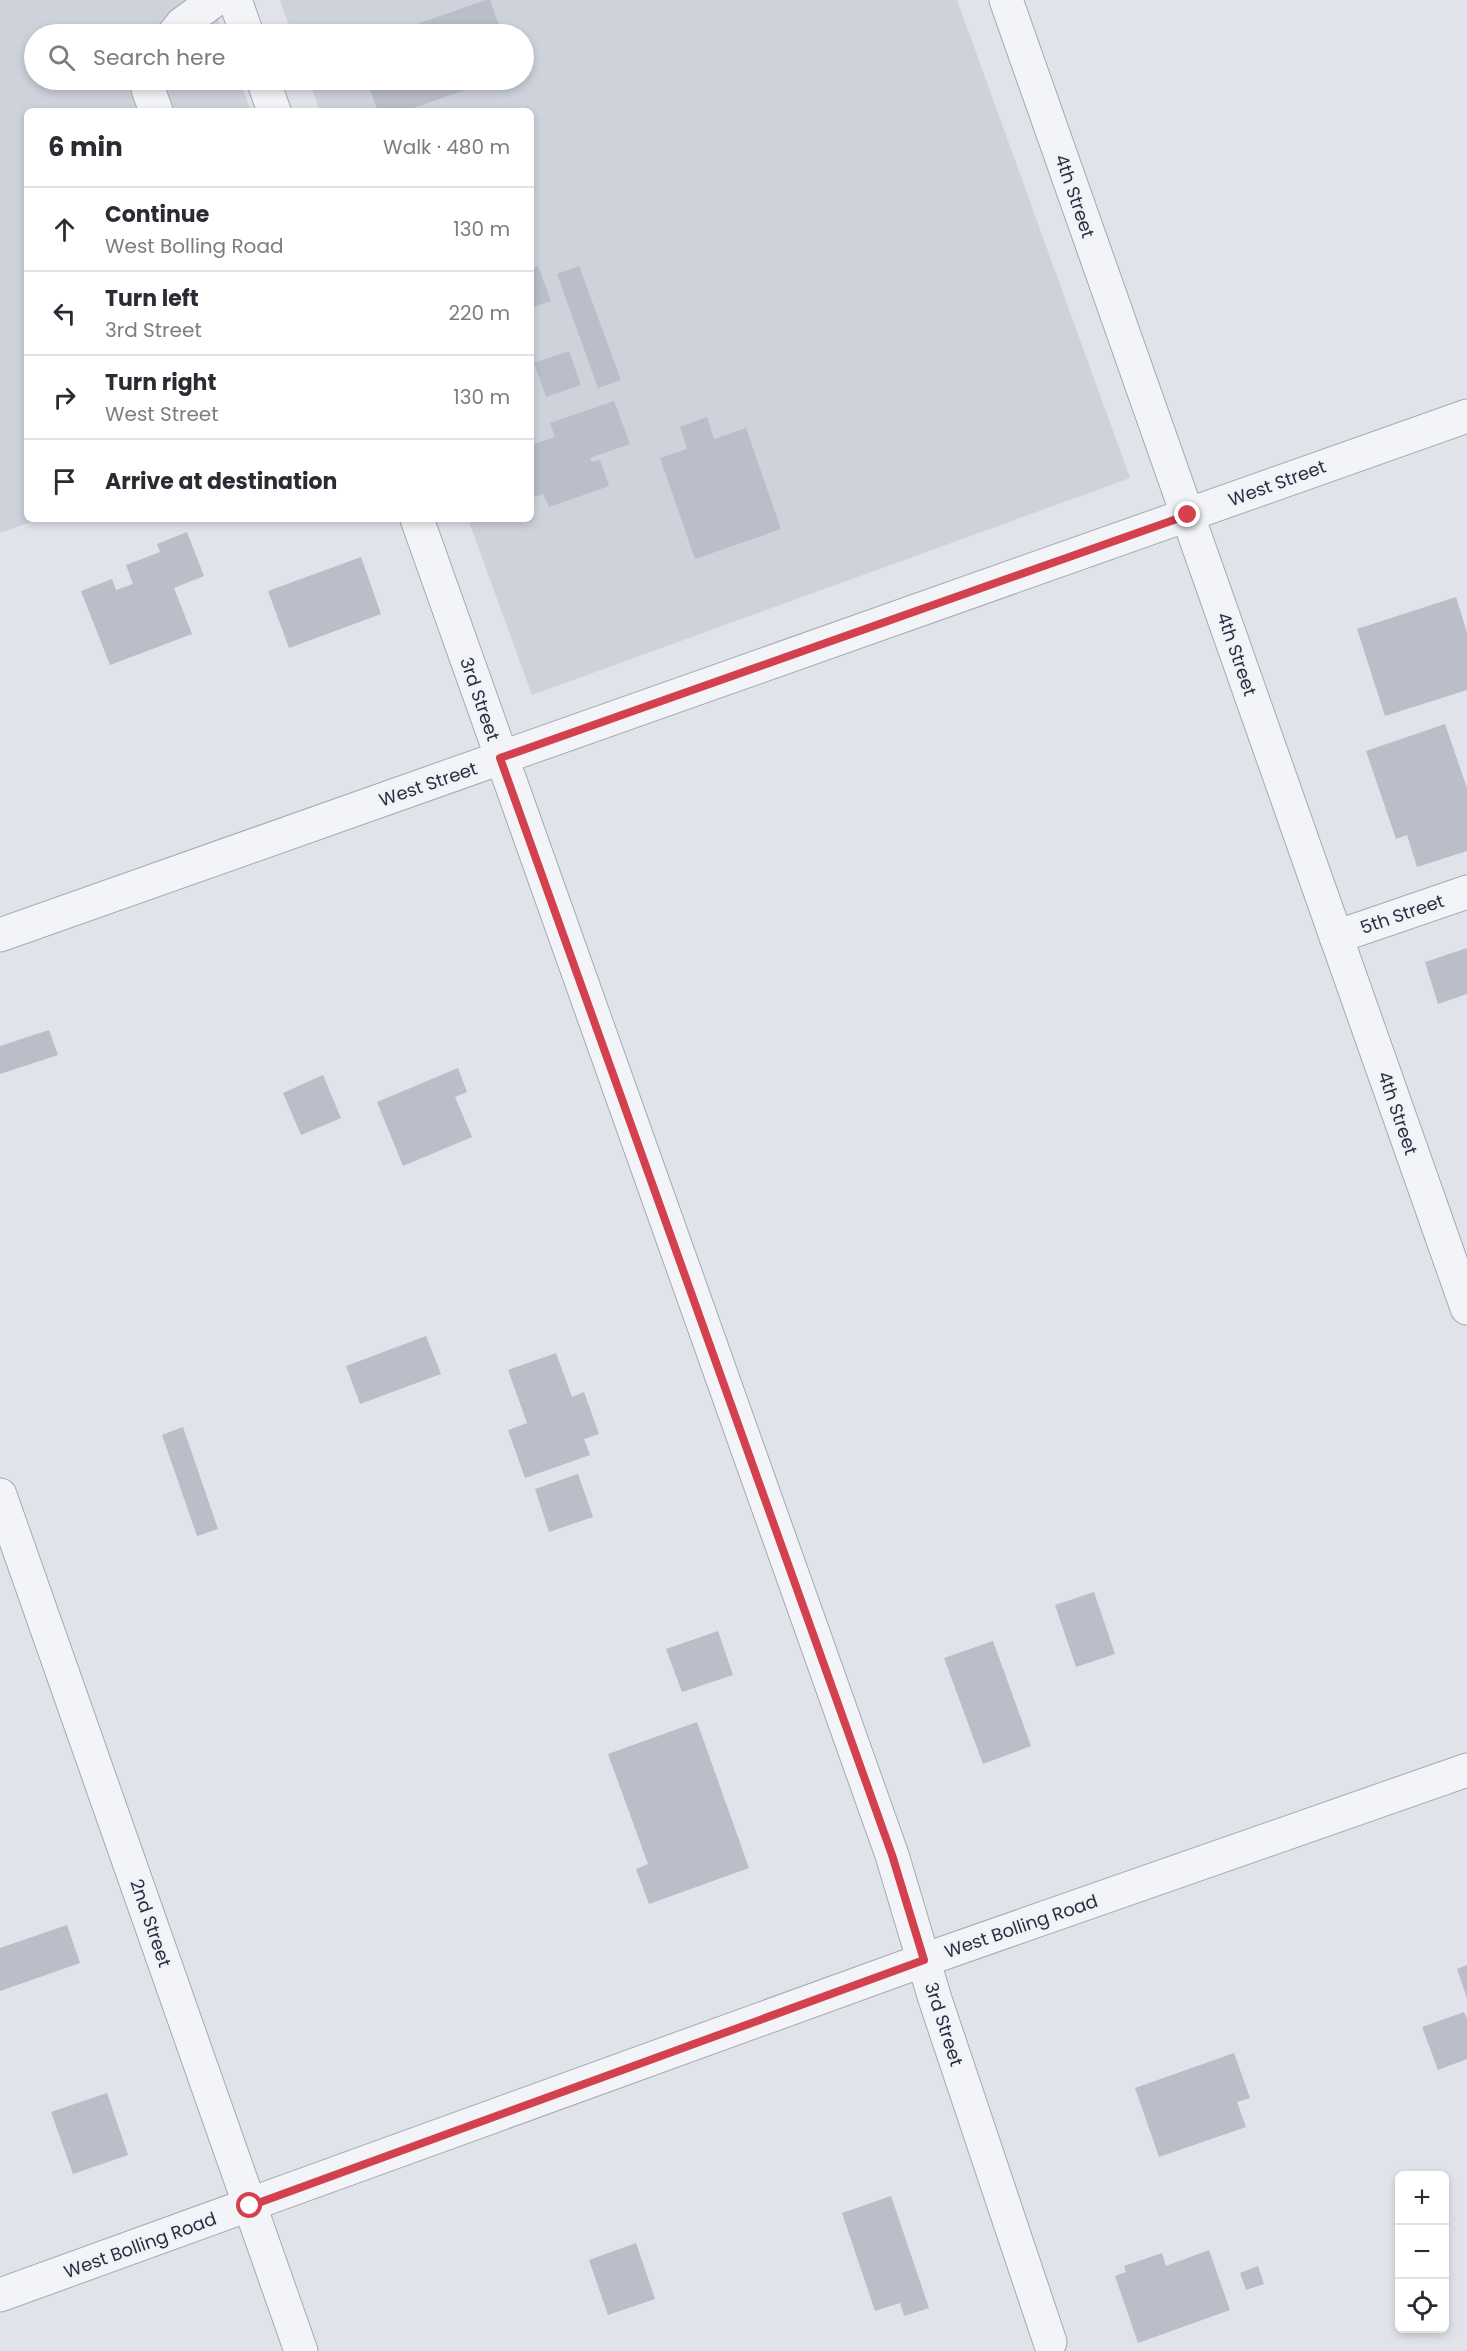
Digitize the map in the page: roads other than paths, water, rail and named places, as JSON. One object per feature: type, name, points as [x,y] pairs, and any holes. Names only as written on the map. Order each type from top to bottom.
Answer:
[{"type":"street","points":[[182,24],[215,0]]},
{"type":"street","points":[[235,0],[243,24]]},
{"type":"street","name":"4th Street","points":[[1006,0],[1467,1308]]},
{"type":"street","points":[[148,90],[155,108]]},
{"type":"street","points":[[267,90],[273,108]]},
{"type":"street","name":"West Street","points":[[0,935],[1467,416]]},
{"type":"street","name":"3rd Street","points":[[418,522],[500,758],[888,1844],[935,1999],[1050,2342]]},
{"type":"street","name":"5th Street","points":[[1336,937],[1467,892]]},
{"type":"street","name":"2nd Street","points":[[0,1495],[301,2351]]},
{"type":"street","name":"West Bolling Road","points":[[0,2295],[924,1960],[1467,1770]]}]
